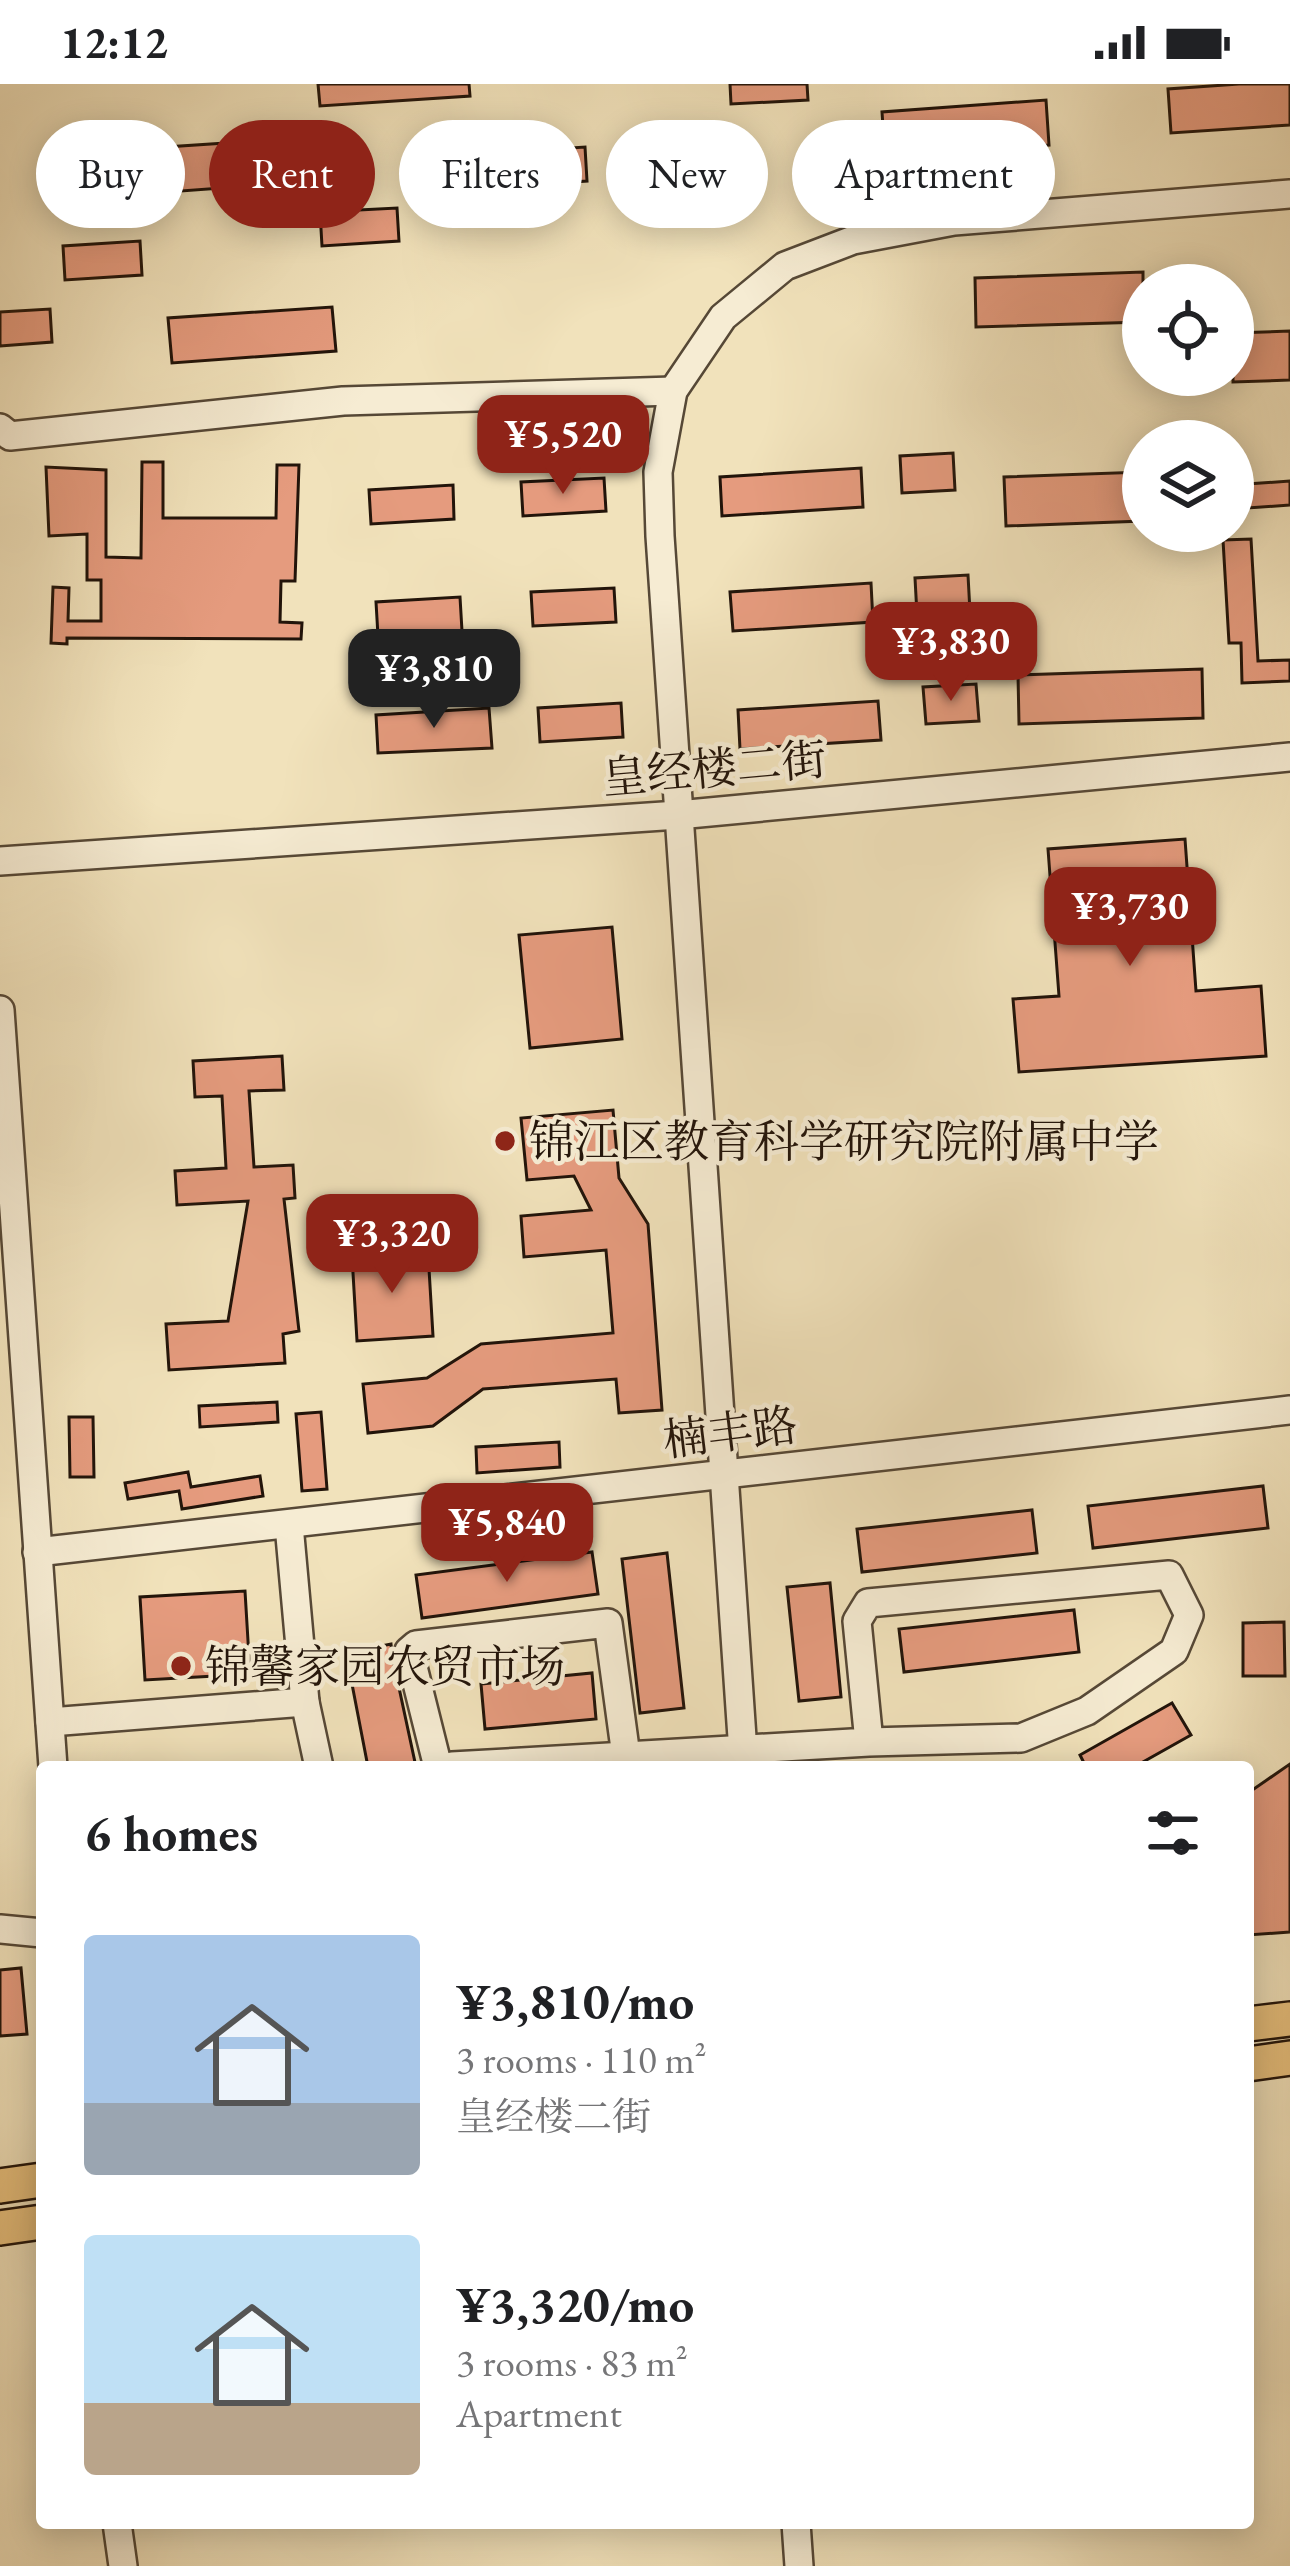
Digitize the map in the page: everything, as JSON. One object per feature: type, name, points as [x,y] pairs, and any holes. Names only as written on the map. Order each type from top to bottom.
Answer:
[{"type":"main road","points":[[1254,2023],[1290,2019]]},
{"type":"main road","points":[[1254,2063],[1290,2058]]},
{"type":"main road","points":[[0,2186],[36,2181]]},
{"type":"main road","points":[[0,2228],[36,2223]]},
{"type":"street","points":[[743,1758],[658,472],[674,391],[723,317],[785,266],[853,240],[954,221],[1290,194]]},
{"type":"street","points":[[0,428],[10,436],[343,401],[674,391]]},
{"type":"street","name":"皇经楼二街","points":[[0,861],[678,815],[1290,757]]},
{"type":"street","points":[[0,1010],[53,1761]]},
{"type":"street","name":"楠丰路","points":[[37,1552],[1290,1410]]},
{"type":"street","points":[[290,1525],[305,1702],[318,1761]]},
{"type":"street","points":[[436,1761],[409,1651],[416,1645],[608,1623],[617,1760],[743,1758],[868,1742],[1021,1738],[1087,1712],[1174,1651],[1190,1615],[1169,1575],[868,1603],[857,1621],[868,1742]]},
{"type":"street","points":[[50,1723],[305,1702]]},
{"type":"street","points":[[0,1929],[36,1933]]},
{"type":"street","points":[[118,2529],[123,2566]]},
{"type":"street","points":[[796,2529],[799,2566]]},
{"type":"building","points":[[318,84],[469,84],[470,96],[320,106]]},
{"type":"building","points":[[730,84],[807,84],[808,100],[731,104]]},
{"type":"building","points":[[1290,84],[1290,125],[1171,133],[1168,89]]},
{"type":"building","points":[[1046,100],[1047,120],[883,120],[882,112]]},
{"type":"building","points":[[209,144],[209,189],[185,191],[185,146]]},
{"type":"building","points":[[585,147],[587,181],[582,181]]},
{"type":"building","points":[[397,208],[399,241],[322,246],[321,228],[375,228],[375,209]]},
{"type":"building","points":[[140,241],[142,275],[65,280],[63,246]]},
{"type":"building","points":[[1122,273],[1122,323],[976,327],[975,278]]},
{"type":"building","points":[[332,307],[336,351],[172,363],[168,318]]},
{"type":"building","points":[[50,309],[52,342],[0,346],[0,312]]},
{"type":"building","points":[[1290,331],[1290,380],[1254,381],[1254,332]]},
{"type":"building","points":[[953,453],[955,490],[902,493],[900,456]]},
{"type":"building","points":[[142,462],[163,462],[163,518],[276,518],[277,465],[299,465],[295,581],[281,581],[280,622],[302,623],[301,639],[67,638],[67,644],[51,643],[53,587],[69,588],[68,621],[101,621],[101,580],[87,580],[87,534],[49,536],[46,467],[106,470],[106,557],[141,558]]},
{"type":"building","points":[[861,468],[863,507],[722,516],[720,477]]},
{"type":"building","points":[[1122,473],[1122,522],[1006,526],[1004,477]]},
{"type":"building","points":[[604,478],[606,511],[523,516],[521,482]]},
{"type":"building","points":[[1290,481],[1290,505],[1254,508],[1254,484]]},
{"type":"building","points":[[453,485],[454,519],[371,524],[369,490]]},
{"type":"building","points":[[1224,552],[1252,552],[1258,661],[1290,660],[1290,681],[1242,683],[1241,643],[1229,643]]},
{"type":"building","points":[[968,575],[970,612],[917,615],[915,578]]},
{"type":"building","points":[[871,583],[873,622],[733,631],[730,592]]},
{"type":"building","points":[[614,588],[616,622],[533,626],[531,592]]},
{"type":"building","points":[[460,597],[462,631],[378,636],[376,602]]},
{"type":"building","points":[[1202,669],[1203,718],[1019,724],[1018,675]]},
{"type":"building","points":[[976,684],[979,721],[926,724],[923,687]]},
{"type":"building","points":[[878,701],[881,740],[740,749],[738,710]]},
{"type":"building","points":[[621,703],[623,737],[540,742],[538,708]]},
{"type":"building","points":[[489,708],[492,748],[378,753],[376,715]]},
{"type":"building","points":[[1185,839],[1196,991],[1261,986],[1266,1056],[1019,1072],[1013,999],[1059,996],[1048,849]]},
{"type":"building","points":[[612,927],[622,1039],[530,1048],[519,935]]},
{"type":"building","points":[[282,1056],[284,1090],[249,1091],[254,1167],[293,1165],[295,1198],[284,1199],[299,1331],[283,1334],[285,1363],[169,1370],[166,1324],[228,1321],[248,1201],[177,1205],[175,1171],[226,1168],[222,1096],[195,1097],[193,1061]]},
{"type":"building","points":[[613,1110],[619,1178],[648,1224],[662,1410],[619,1413],[616,1379],[483,1389],[433,1426],[368,1433],[363,1384],[427,1378],[481,1344],[613,1333],[606,1250],[524,1257],[521,1216],[591,1210],[574,1176],[527,1180],[521,1118]]},
{"type":"building","points":[[428,1252],[433,1336],[357,1341],[352,1256]]},
{"type":"building","points":[[277,1402],[278,1422],[200,1427],[199,1406]]},
{"type":"building","points":[[321,1412],[327,1489],[302,1491],[296,1414]]},
{"type":"building","points":[[69,1417],[93,1417],[94,1477],[70,1477]]},
{"type":"building","points":[[559,1442],[560,1467],[477,1473],[476,1447]]},
{"type":"building","points":[[188,1472],[191,1487],[260,1476],[263,1496],[182,1509],[179,1491],[128,1499],[125,1483]]},
{"type":"building","points":[[1263,1486],[1268,1528],[1093,1548],[1088,1506]]},
{"type":"building","points":[[1032,1510],[1037,1553],[862,1572],[857,1529]]},
{"type":"building","points":[[592,1552],[598,1594],[422,1618],[416,1575]]},
{"type":"building","points":[[667,1553],[684,1708],[640,1713],[622,1559]]},
{"type":"building","points":[[830,1583],[841,1697],[799,1701],[787,1587]]},
{"type":"building","points":[[245,1591],[250,1674],[145,1680],[140,1597]]},
{"type":"building","points":[[1074,1610],[1079,1652],[904,1672],[899,1629]]},
{"type":"building","points":[[1284,1622],[1285,1676],[1243,1676],[1243,1623]]},
{"type":"building","points":[[391,1644],[415,1761],[367,1761],[346,1653]]},
{"type":"building","points":[[592,1673],[596,1719],[485,1729],[481,1684]]},
{"type":"building","points":[[1172,1703],[1191,1735],[1145,1761],[1083,1761],[1080,1755]]},
{"type":"building","points":[[1290,1764],[1290,1932],[1254,1935],[1254,1789]]},
{"type":"building","points":[[21,1968],[27,2034],[0,2036],[0,1970]]},
{"type":"place","name":"锦江区教育科学研究院附属中学","points":[[505,1141]]},
{"type":"place","name":"锦馨家园农贸市场","points":[[181,1666]]}]
